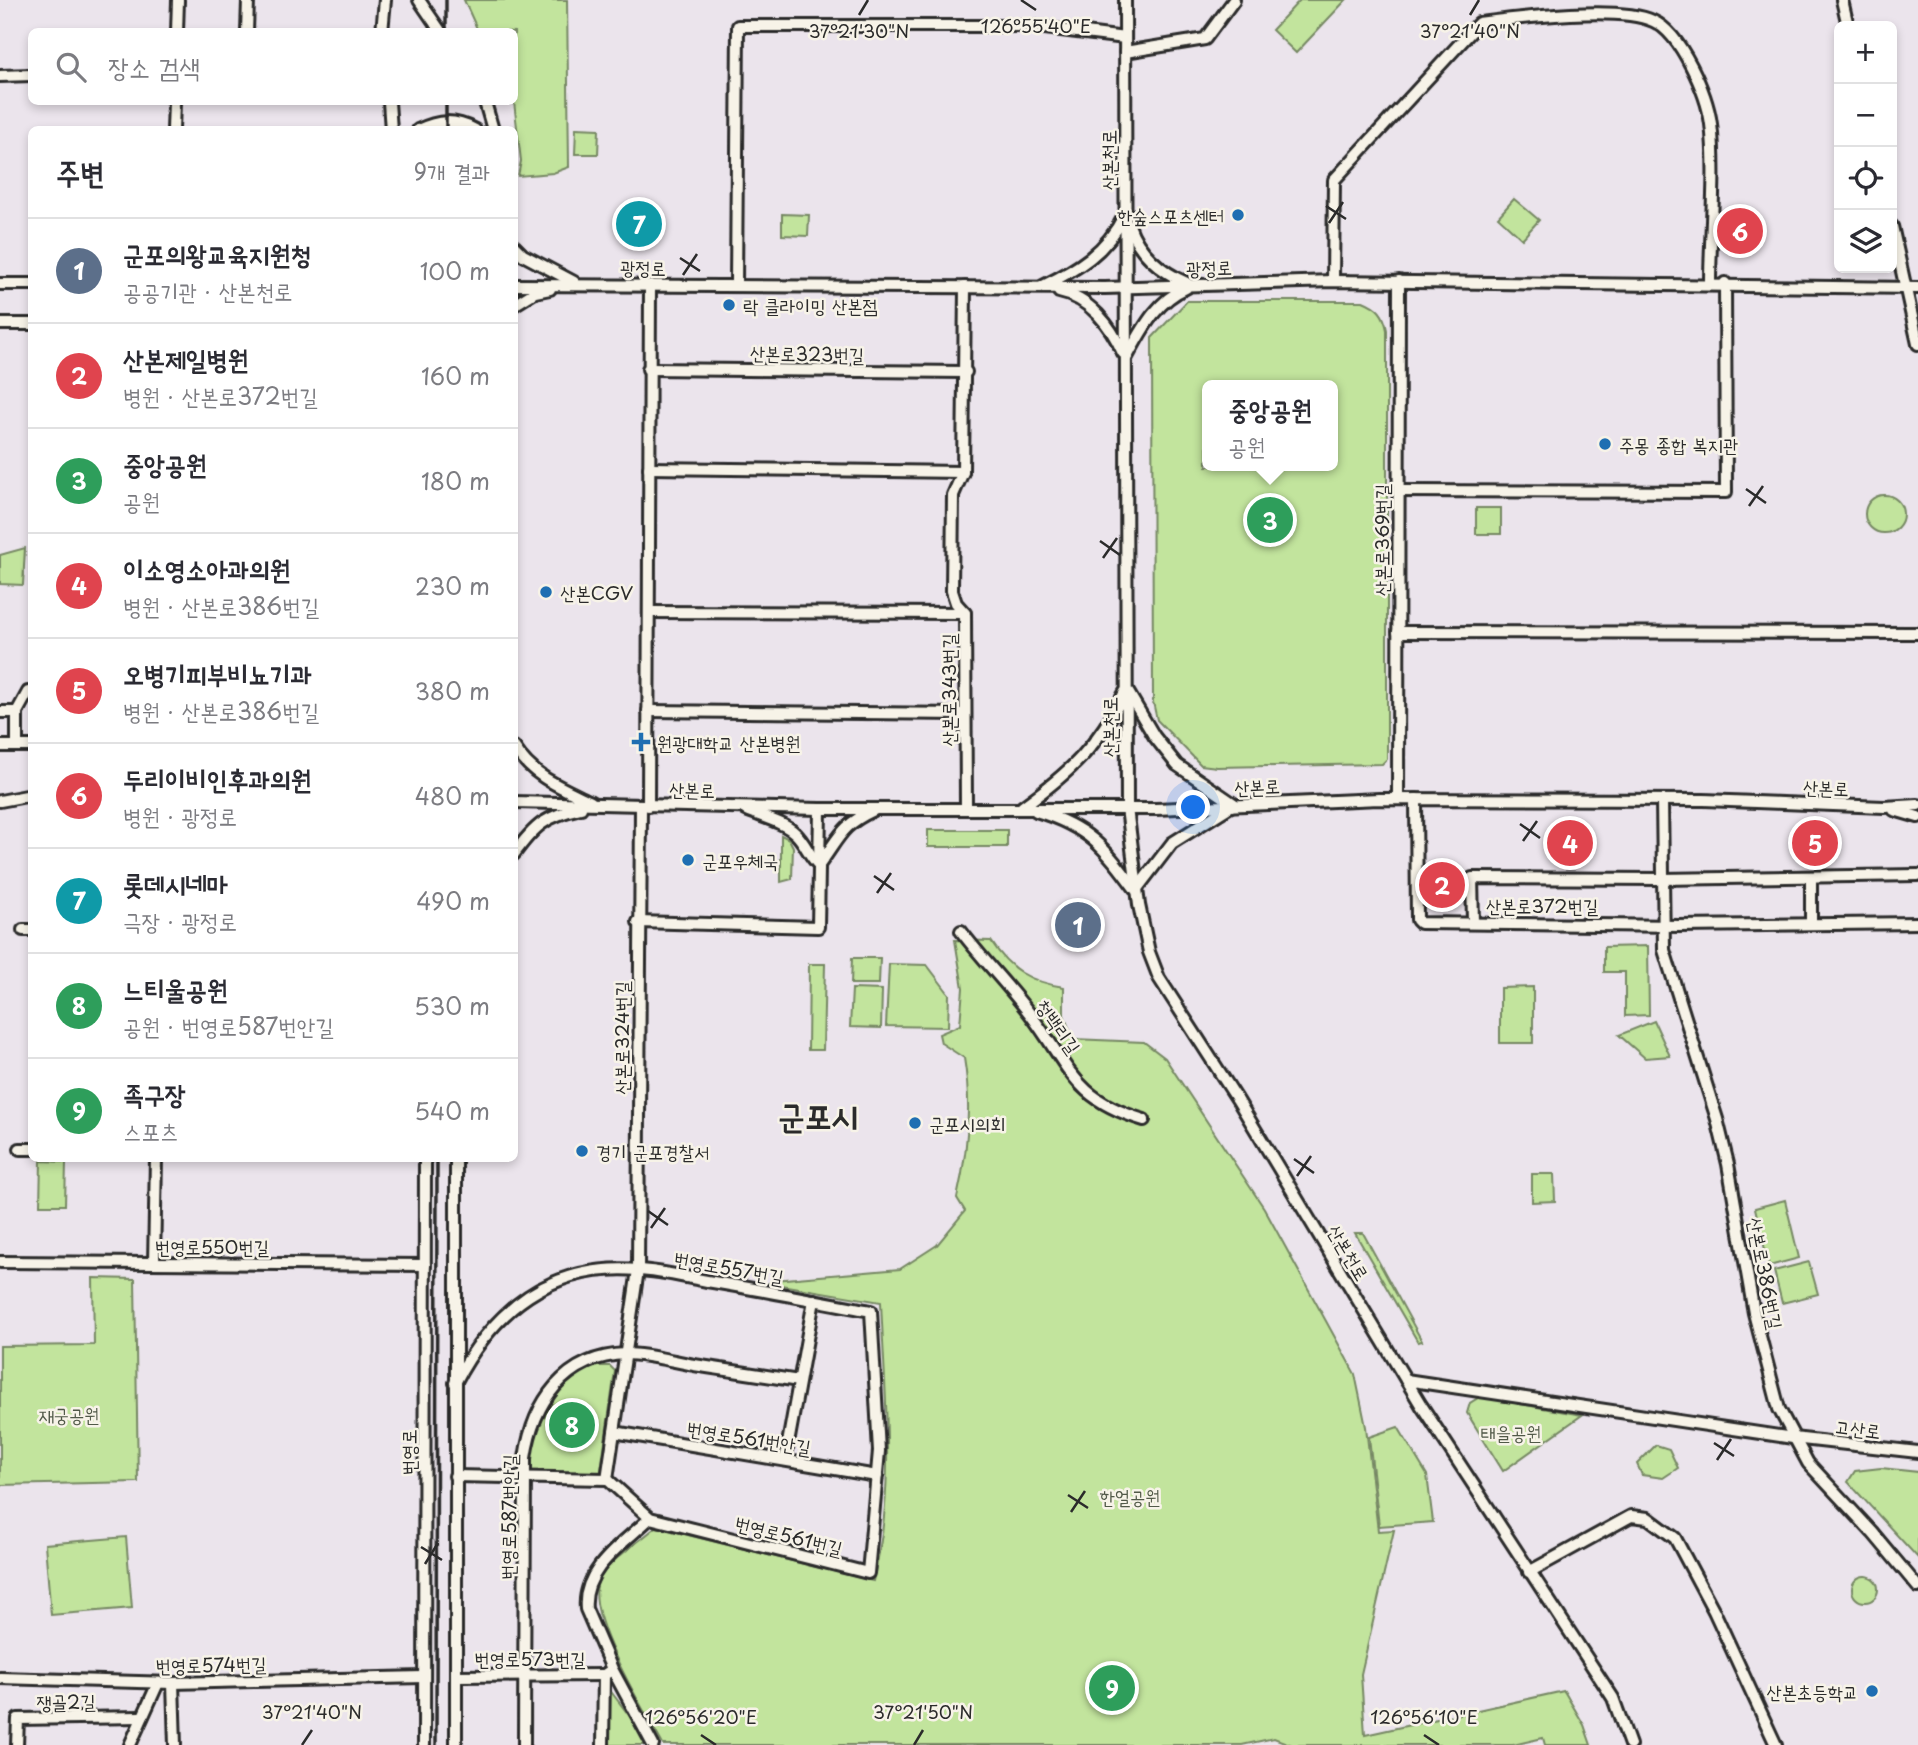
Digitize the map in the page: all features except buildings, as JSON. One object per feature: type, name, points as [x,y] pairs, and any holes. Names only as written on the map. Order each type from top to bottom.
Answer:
[{"type":"street","points":[[177,28],[178,0]]},
{"type":"street","points":[[247,28],[248,0]]},
{"type":"street","points":[[382,28],[385,0]]},
{"type":"street","points":[[419,0],[438,28]]},
{"type":"street","name":"산본천로","points":[[1125,0],[1127,808],[1136,890],[1149,952],[1159,978],[1237,1100],[1406,1380],[1613,1698],[1630,1745]]},
{"type":"street","points":[[1125,52],[1205,39],[1234,0]]},
{"type":"street","points":[[1842,0],[1847,21]]},
{"type":"street","points":[[1333,281],[1334,180],[1479,23],[1632,15],[1652,20],[1670,31],[1680,43],[1711,122],[1710,283]]},
{"type":"street","points":[[736,285],[738,26],[1029,26],[1125,38]]},
{"type":"street","points":[[0,76],[28,75]]},
{"type":"street","points":[[173,126],[174,105]]},
{"type":"street","points":[[389,105],[391,126]]},
{"type":"street","points":[[486,105],[492,126]]},
{"type":"street","points":[[425,126],[449,121],[463,126]]},
{"type":"street","points":[[1125,214],[1133,236],[1144,253],[1175,278],[1193,285]]},
{"type":"street","points":[[1039,287],[1090,260],[1114,236],[1125,214]]},
{"type":"street","points":[[518,249],[545,268],[576,284]]},
{"type":"street","points":[[1897,250],[1918,345]]},
{"type":"street","name":"광정로","points":[[518,285],[1039,287],[1399,281],[1725,283],[1918,288]]},
{"type":"street","name":"산본로369번길","points":[[1398,799],[1399,281]]},
{"type":"street","points":[[1399,491],[1726,492],[1725,283]]},
{"type":"street","points":[[0,284],[28,284]]},
{"type":"street","points":[[518,303],[535,292],[576,284]]},
{"type":"street","points":[[644,806],[648,711],[650,285]]},
{"type":"street","points":[[1125,359],[1153,313],[1174,293],[1193,285]]},
{"type":"street","name":"산본로343번길","points":[[965,287],[963,472],[953,495],[952,591],[956,603],[965,613],[966,807]]},
{"type":"street","points":[[1039,287],[1071,294],[1093,309],[1114,333],[1125,359]]},
{"type":"street","points":[[0,324],[28,324]]},
{"type":"street","name":"산본로323번길","points":[[648,369],[966,372]]},
{"type":"street","points":[[649,468],[963,472]]},
{"type":"street","points":[[649,612],[965,613]]},
{"type":"street","points":[[1398,632],[1918,633]]},
{"type":"street","points":[[1022,807],[1069,821],[1089,835],[1105,849],[1136,890],[1172,843],[1234,804],[1177,765],[1154,736],[1126,690]]},
{"type":"street","points":[[1022,807],[1057,782],[1088,754],[1109,724],[1126,690]]},
{"type":"street","points":[[17,746],[17,712],[28,692]]},
{"type":"street","points":[[648,711],[965,714]]},
{"type":"street","points":[[0,712],[17,712]]},
{"type":"street","points":[[0,746],[28,746]]},
{"type":"street","points":[[518,753],[545,780],[597,804]]},
{"type":"street","points":[[0,801],[28,796]]},
{"type":"street","name":"산본로","points":[[518,802],[820,809],[1127,808],[1398,799],[1662,800],[1884,807],[1918,805]]},
{"type":"street","name":"산본로372번길","points":[[1416,799],[1417,920],[1664,924]]},
{"type":"street","name":"산본로386번길","points":[[1662,800],[1664,950],[1728,1164],[1754,1313],[1779,1409],[1808,1463],[1873,1533],[1918,1587]]},
{"type":"street","points":[[518,850],[551,815],[597,804]]},
{"type":"street","name":"산본로324번길","points":[[638,1270],[638,922],[644,806]]},
{"type":"street","points":[[740,807],[790,829],[799,837],[807,855],[819,865]]},
{"type":"street","points":[[1884,807],[1918,817]]},
{"type":"street","points":[[819,865],[838,834],[855,819],[878,808]]},
{"type":"street","points":[[638,922],[818,927],[820,809]]},
{"type":"street","points":[[1473,922],[1472,878],[1661,879],[1918,875]]},
{"type":"street","points":[[1811,877],[1811,924]]},
{"type":"street","points":[[1664,924],[1918,923]]},
{"type":"street","name":"청백리길","points":[[961,932],[1030,1013],[1085,1091],[1111,1110],[1144,1120]]},
{"type":"street","points":[[154,1263],[156,1162]]},
{"type":"street","name":"번영로","points":[[424,1745],[425,1162]]},
{"type":"street","points":[[456,1162],[456,1745]]},
{"type":"street","name":"번영로550번길","points":[[0,1262],[425,1265]]},
{"type":"street","points":[[455,1476],[607,1479],[638,1270]]},
{"type":"street","name":"번영로557번길","points":[[455,1383],[488,1331],[503,1314],[540,1289],[577,1274],[638,1270],[871,1311]]},
{"type":"street","points":[[785,1461],[814,1300]]},
{"type":"street","name":"번영로561번길","points":[[607,1479],[650,1518],[868,1573],[879,1451],[871,1311]]},
{"type":"street","name":"번영로587번안길","points":[[524,1745],[524,1478],[528,1438],[534,1417],[554,1385],[580,1366],[626,1354],[799,1381]]},
{"type":"street","points":[[1406,1380],[1793,1438]]},
{"type":"street","name":"번영로561번안길","points":[[614,1432],[877,1476]]},
{"type":"street","name":"고산로","points":[[1793,1438],[1918,1452]]},
{"type":"street","points":[[1529,1572],[1631,1516],[1648,1518],[1664,1527],[1675,1538],[1708,1598],[1776,1745]]},
{"type":"street","points":[[650,1518],[595,1571],[586,1588],[586,1609],[608,1672],[653,1745]]},
{"type":"street","points":[[603,1745],[608,1672]]},
{"type":"street","name":"번영로573번길","points":[[456,1676],[608,1672]]},
{"type":"street","name":"번영로574번길","points":[[0,1678],[173,1684],[423,1676]]},
{"type":"street","points":[[130,1745],[140,1717],[158,1683]]},
{"type":"street","points":[[173,1684],[175,1745]]},
{"type":"street","name":"쟁골2길","points":[[17,1745],[18,1719],[140,1717]]},
{"type":"green space","points":[[464,0],[567,0],[569,167],[553,173],[518,176],[521,161],[514,105],[518,105],[518,28],[477,28]]},
{"type":"green space","points":[[1300,0],[1346,0],[1296,53],[1272,30]]},
{"type":"green space","points":[[576,128],[599,129],[598,154],[575,154]]},
{"type":"green space","points":[[1514,199],[1539,220],[1522,239],[1498,217]]},
{"type":"green space","points":[[782,214],[809,215],[808,236],[782,235]]},
{"type":"green space","points":[[1187,301],[1363,301],[1373,306],[1382,315],[1387,330],[1387,759],[1382,764],[1201,765],[1157,720],[1153,702],[1152,338]]},
{"type":"green space","points":[[1884,495],[1897,501],[1903,514],[1897,527],[1884,533],[1871,527],[1865,514],[1871,501]]},
{"type":"green space","points":[[1476,508],[1501,508],[1501,534],[1476,534]]},
{"type":"green space","points":[[25,548],[23,585],[0,584],[0,555]]},
{"type":"green space","points":[[928,830],[1007,830],[1007,847],[928,847]]},
{"type":"green space","points":[[781,835],[789,839],[793,847],[792,879],[781,882]]},
{"type":"green space","name":"한얼공원","points":[[955,940],[991,941],[1006,960],[1022,973],[1041,982],[1064,987],[1064,1015],[1073,1039],[1144,1042],[1165,1058],[1264,1208],[1355,1374],[1366,1427],[1378,1531],[1394,1530],[1361,1674],[1365,1735],[1564,1691],[1584,1725],[1591,1745],[1545,1745],[1543,1738],[1513,1745],[1292,1745],[1274,1738],[1242,1745],[663,1745],[618,1661],[599,1613],[596,1593],[600,1578],[611,1564],[656,1527],[873,1581],[885,1512],[887,1477],[881,1302],[769,1283],[774,1280],[900,1269],[937,1245],[965,1211],[957,1198],[968,1128],[964,1058],[941,1043],[939,1034],[960,1025],[963,988]]},
{"type":"green space","points":[[1648,946],[1649,1015],[1625,1016],[1625,972],[1604,972],[1604,947]]},
{"type":"green space","points":[[852,958],[880,958],[879,984],[851,984]]},
{"type":"green space","points":[[809,964],[825,964],[823,1050],[808,1050]]},
{"type":"green space","points":[[889,964],[927,965],[949,994],[948,1027],[886,1026]]},
{"type":"green space","points":[[1533,987],[1533,1043],[1500,1043],[1500,988]]},
{"type":"green space","points":[[852,989],[882,990],[881,1028],[850,1027]]},
{"type":"green space","points":[[1654,1021],[1670,1056],[1645,1058],[1619,1035]]},
{"type":"green space","points":[[41,1162],[66,1162],[65,1205],[40,1205]]},
{"type":"green space","points":[[1532,1174],[1554,1174],[1555,1201],[1532,1202]]},
{"type":"green space","points":[[1785,1200],[1799,1258],[1769,1266],[1755,1208]]},
{"type":"green space","points":[[1355,1233],[1363,1233],[1422,1341],[1418,1342]]},
{"type":"green space","points":[[1809,1262],[1818,1294],[1782,1303],[1774,1271]]},
{"type":"green space","name":"재궁공원","points":[[93,1278],[135,1279],[138,1482],[0,1485],[0,1346],[94,1345]]},
{"type":"green space","points":[[595,1366],[610,1366],[615,1371],[600,1477],[532,1474],[534,1438],[545,1409],[565,1386]]},
{"type":"green space","name":"태을공원","points":[[1478,1398],[1582,1415],[1503,1471],[1467,1413],[1470,1403]]},
{"type":"green space","points":[[1398,1427],[1427,1475],[1433,1522],[1379,1526],[1369,1437]]},
{"type":"green space","points":[[1656,1445],[1669,1449],[1678,1468],[1663,1478],[1642,1475],[1637,1464]]},
{"type":"green space","points":[[1881,1468],[1918,1472],[1918,1558],[1848,1482],[1855,1471]]},
{"type":"green space","points":[[126,1537],[132,1608],[51,1615],[45,1544]]},
{"type":"green space","points":[[1865,1576],[1874,1580],[1878,1589],[1874,1598],[1865,1602],[1856,1598],[1852,1589],[1856,1580]]},
{"type":"green space","points":[[609,1689],[631,1718],[646,1745],[608,1745]]},
{"type":"railway","points":[[446,0],[446,28]]},
{"type":"railway","points":[[446,105],[446,126]]},
{"type":"railway","points":[[436,1745],[437,1162]]},
{"type":"place","name":"한숲스포츠센터","points":[[1238,215]]},
{"type":"place","name":"롯데시네마","points":[[639,224]]},
{"type":"place","name":"두리이비인후과의원","points":[[1740,231]]},
{"type":"place","name":"락 클라이밍 산본점","points":[[729,305]]},
{"type":"place","name":"주몽 종합 복지관","points":[[1605,444]]},
{"type":"place","name":"중앙공원","points":[[1270,520]]},
{"type":"place","name":"산본CGV","points":[[546,592]]},
{"type":"place","name":"원광대학교 산본병원","points":[[641,742]]},
{"type":"place","name":"이소영소아과의원","points":[[1570,843]]},
{"type":"place","name":"오병기피부비뇨기과","points":[[1815,843]]},
{"type":"place","name":"군포우체국","points":[[688,860]]},
{"type":"place","name":"산본제일병원","points":[[1442,885]]},
{"type":"place","name":"군포의왕교육지원청","points":[[1078,925]]},
{"type":"place","name":"군포시의회","points":[[915,1123]]},
{"type":"place","name":"경기 군포경찰서","points":[[582,1151]]},
{"type":"place","name":"느티울공원","points":[[572,1425]]},
{"type":"place","name":"족구장","points":[[1112,1688]]},
{"type":"place","name":"산본초등학교","points":[[1872,1691]]},
{"type":"district","name":"군포시","points":[[818,1114]]}]
